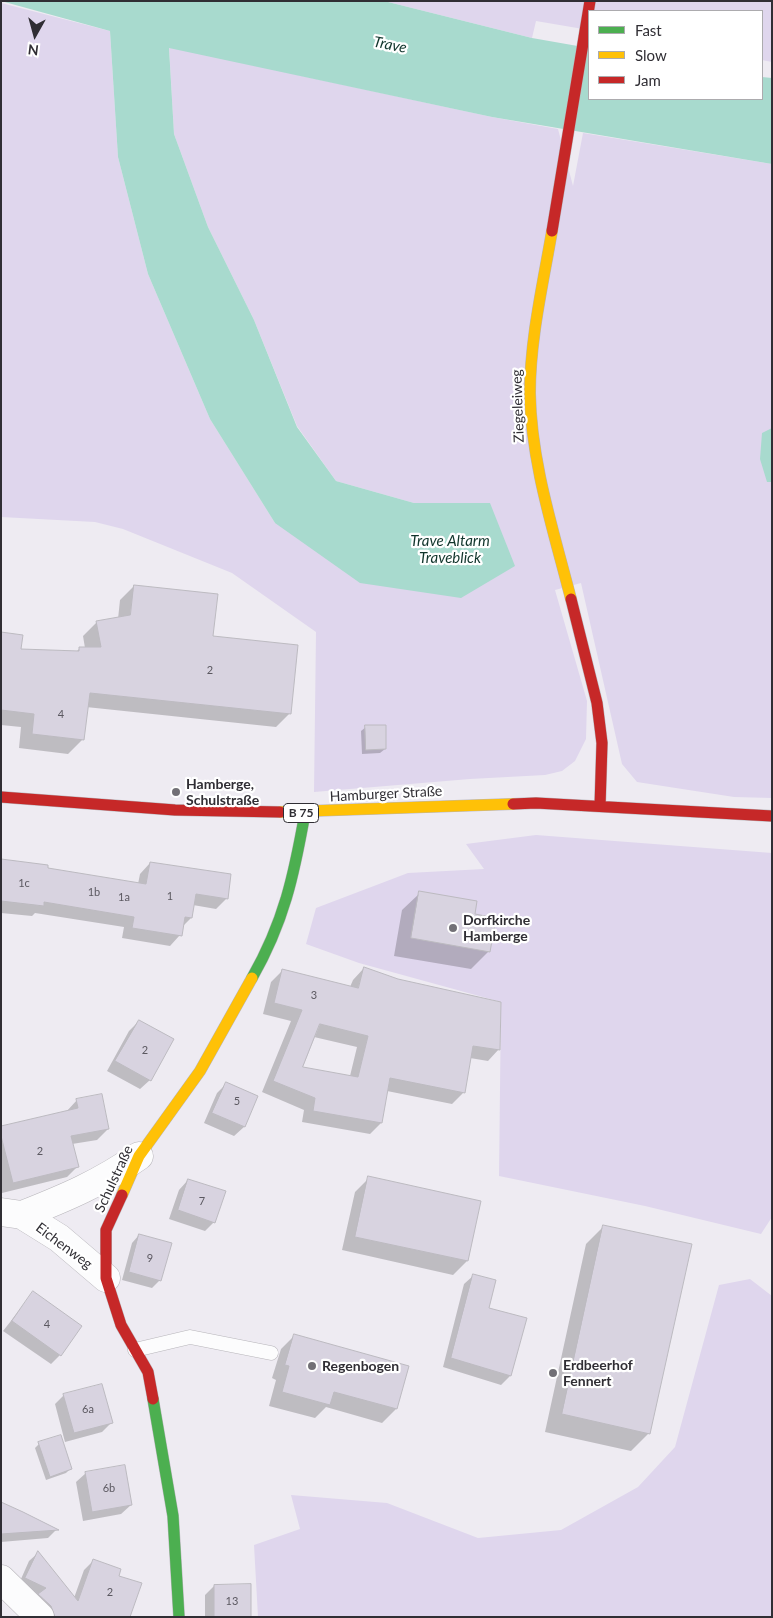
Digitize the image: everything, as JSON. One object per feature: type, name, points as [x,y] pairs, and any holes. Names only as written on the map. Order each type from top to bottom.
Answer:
[{"type":"street","name":"Ziegeleiweg","points":[[588,13],[531,364],[532,428],[545,498],[597,703],[602,744],[600,806]]},
{"type":"street","name":"Hamburger Straße","points":[[1,797],[175,810],[305,813],[536,803],[772,816]]},
{"type":"street","name":"Schulstraße","points":[[179,1617],[174,1516],[148,1372],[121,1324],[106,1278],[106,1230],[139,1156],[200,1070],[259,966],[282,916],[294,874],[305,813]]},
{"type":"street","name":"Eichenweg","points":[[12,1213],[87,1188],[109,1177],[139,1156]]},
{"type":"street","name":"Eichenweg","points":[[12,1213],[59,1238],[106,1278]]},
{"type":"street","points":[[1,1578],[40,1617]]},
{"type":"lane","points":[[135,1350],[190,1337],[271,1354]]},
{"type":"shaded area","points":[[384,1],[772,1],[772,62],[763,60],[763,10],[588,10],[588,30],[536,21],[532,38]]},
{"type":"shaded area","points":[[1,3],[110,31],[118,157],[148,274],[210,419],[275,523],[490,503],[414,503],[336,481],[297,426],[254,320],[208,227],[174,134],[169,47],[492,117],[558,129],[573,186],[583,133],[772,164],[772,798],[734,797],[637,782],[622,764],[581,583],[555,590],[587,701],[586,739],[575,761],[562,771],[545,775],[470,779],[314,792],[316,632],[232,573],[123,529],[95,522],[1,517]]},
{"type":"shaded area","points":[[536,835],[772,853],[772,1217],[761,1234],[645,1206],[499,1176],[501,1002],[359,963],[306,944],[316,908],[408,873],[484,869],[466,844]]},
{"type":"shaded area","points":[[750,1279],[772,1296],[772,1617],[258,1617],[254,1545],[300,1529],[291,1495],[387,1503],[478,1538],[561,1530],[638,1487],[675,1447],[719,1285]]},
{"type":"water","points":[[1,1],[384,1],[532,38],[588,48],[588,100],[763,100],[763,77],[772,78],[772,164],[492,117],[169,48],[174,134],[208,227],[254,320],[297,427],[336,481],[414,503],[490,503],[515,566],[461,598],[360,583],[275,523],[210,419],[148,274],[118,157],[110,31]]},
{"type":"water","points":[[772,428],[772,482],[767,482],[760,459],[762,433]]},
{"type":"building","points":[[134,585],[218,594],[213,636],[298,645],[291,714],[90,693],[84,740],[32,734],[34,714],[1,710],[1,632],[23,635],[21,649],[79,651],[79,647],[101,647],[96,621],[130,615]]},
{"type":"building","points":[[365,725],[386,725],[386,749],[366,750]]},
{"type":"building","points":[[1,859],[48,865],[48,868],[146,884],[150,862],[231,874],[228,899],[196,894],[192,918],[185,917],[182,936],[132,928],[134,917],[44,902],[44,906],[1,901]]},
{"type":"building","name":"Dorfkirche Hamberge","points":[[419,891],[477,901],[475,914],[496,918],[490,952],[411,938]]},
{"type":"building","points":[[364,967],[398,979],[501,1002],[500,1050],[473,1046],[465,1093],[390,1078],[382,1123],[313,1111],[315,1098],[273,1081],[302,1010],[274,1003],[282,969],[358,988]],"holes":[[[320,1024],[368,1036],[358,1077],[303,1067]]]},
{"type":"building","points":[[139,1020],[174,1039],[151,1081],[115,1061]]},
{"type":"building","points":[[226,1082],[258,1096],[245,1127],[212,1113]]},
{"type":"building","points":[[102,1094],[109,1129],[71,1136],[79,1167],[13,1183],[1,1136],[1,1126],[78,1108],[76,1099]]},
{"type":"building","points":[[368,1176],[481,1201],[468,1261],[355,1237]]},
{"type":"building","points":[[188,1179],[226,1191],[215,1223],[178,1210]]},
{"type":"building","points":[[603,1225],[692,1244],[650,1434],[562,1414]]},
{"type":"building","points":[[139,1234],[172,1243],[161,1281],[129,1272]]},
{"type":"building","points":[[473,1274],[496,1280],[489,1308],[527,1318],[511,1376],[451,1358]]},
{"type":"building","points":[[33,1291],[82,1326],[61,1356],[12,1321]]},
{"type":"building","points":[[294,1334],[409,1366],[397,1409],[334,1392],[330,1405],[282,1392],[289,1366],[285,1365]]},
{"type":"building","points":[[102,1384],[113,1423],[74,1433],[63,1394]]},
{"type":"building","points":[[61,1435],[72,1469],[50,1477],[38,1442]]},
{"type":"building","points":[[125,1465],[132,1505],[92,1512],[85,1472]]},
{"type":"building","points":[[1,1502],[23,1512],[59,1530],[1,1534]]},
{"type":"building","points":[[38,1551],[78,1601],[93,1559],[121,1569],[119,1576],[142,1583],[130,1617],[55,1617],[51,1606],[38,1594],[46,1588],[25,1578]]},
{"type":"building","points":[[251,1584],[251,1617],[214,1617],[214,1585]]},
{"type":"traffic: fast","points":[[252,978],[280,918],[292,878],[305,813]]},
{"type":"traffic: fast","points":[[153,1399],[173,1516],[179,1617]]},
{"type":"traffic: slow","points":[[552,231],[532,352],[531,419],[544,497],[571,599]]},
{"type":"traffic: slow","points":[[280,812],[513,804]]},
{"type":"traffic: slow","points":[[122,1195],[139,1156],[200,1071],[252,978]]},
{"type":"traffic: jam","points":[[589,10],[590,1]]},
{"type":"traffic: jam","points":[[552,231],[588,13]]},
{"type":"traffic: jam","points":[[571,599],[597,703],[602,743],[600,806]]},
{"type":"traffic: jam","points":[[1,797],[175,810],[280,812]]},
{"type":"traffic: jam","points":[[513,804],[536,803],[772,816]]},
{"type":"traffic: jam","points":[[122,1195],[106,1230],[106,1278],[121,1325],[148,1372],[153,1399]]},
{"type":"place","name":"Hamberge, Schulstraße","points":[[176,792]]},
{"type":"place","name":"Dorfkirche Hamberge","points":[[453,928]]},
{"type":"place","name":"Regenbogen","points":[[312,1366]]},
{"type":"place","name":"Erdbeerhof Fennert","points":[[553,1373]]},
{"type":"water label","name":"Trave","points":[[390,45]]},
{"type":"water label","name":"Trave Altarm Traveblick","points":[[450,550]]}]
